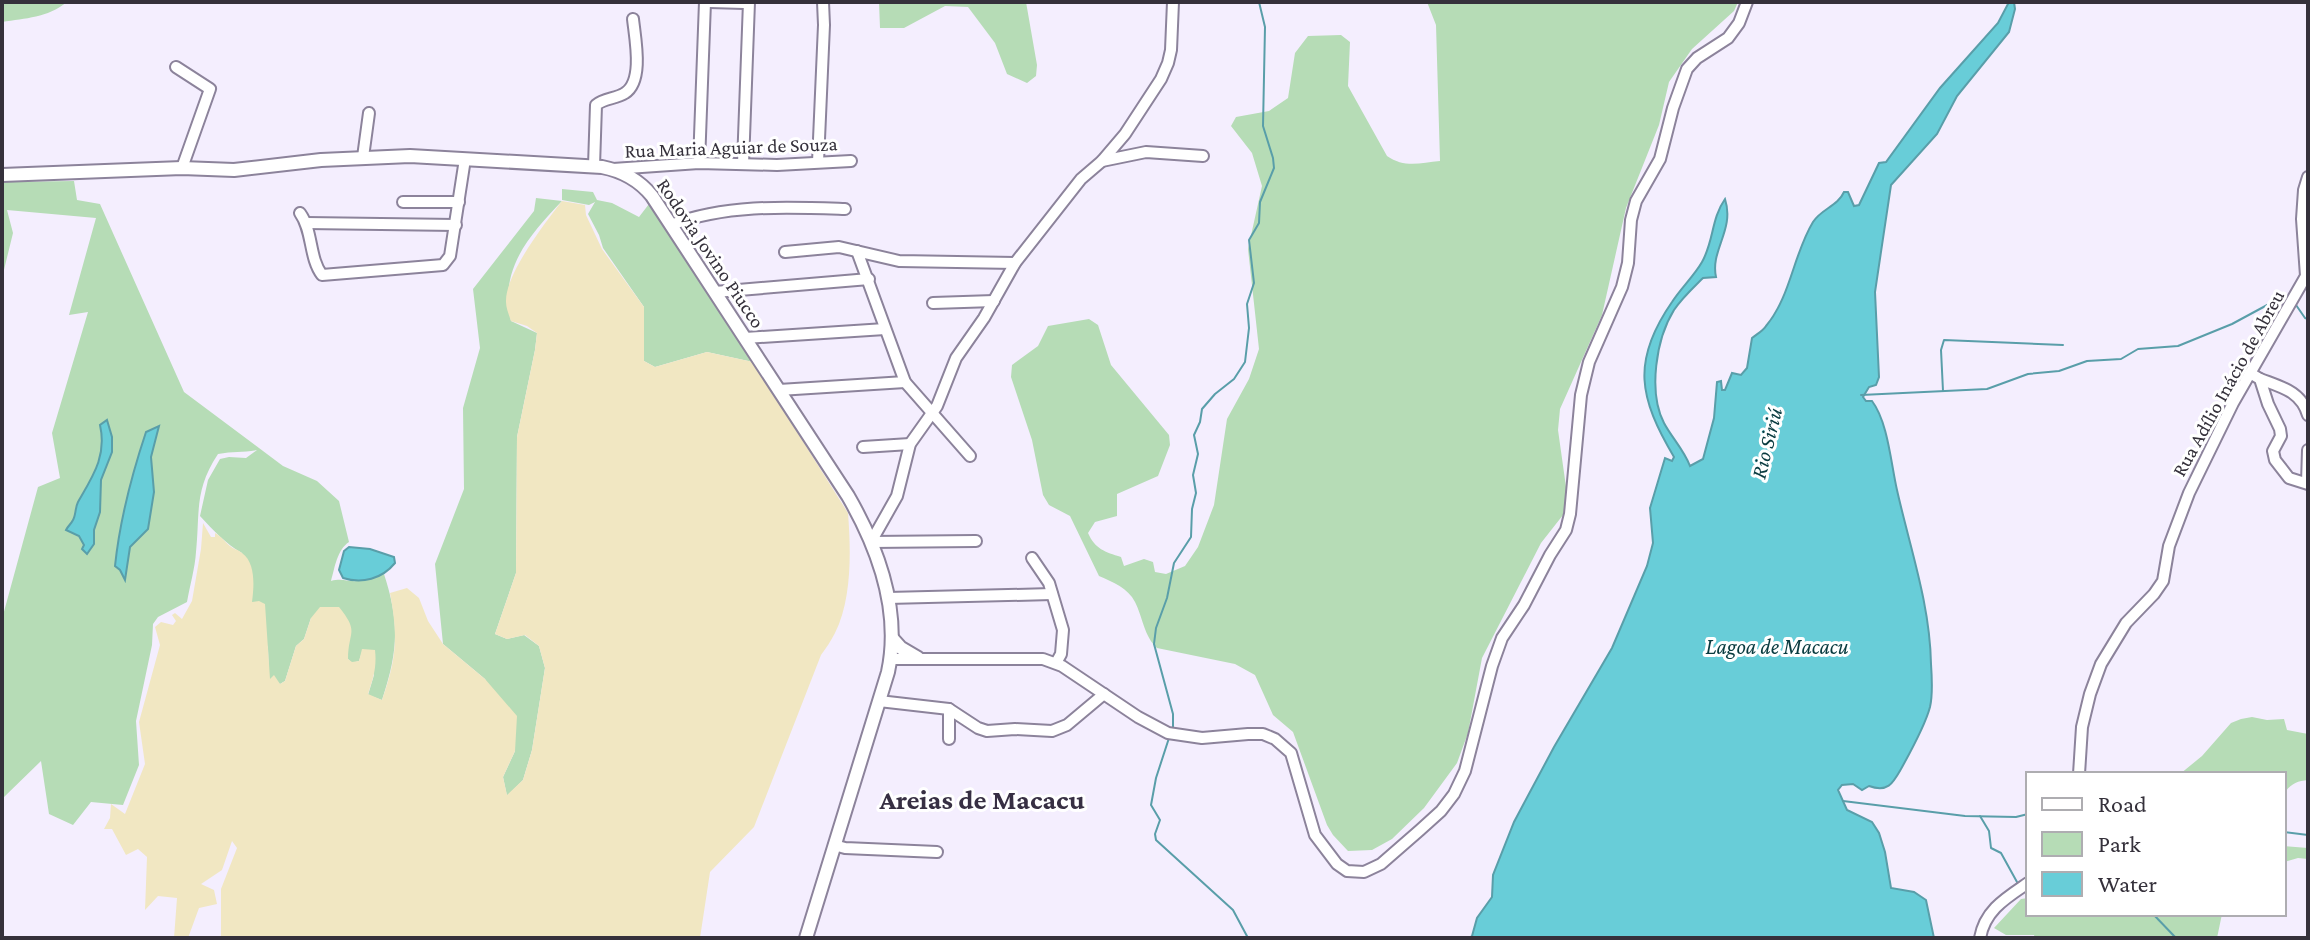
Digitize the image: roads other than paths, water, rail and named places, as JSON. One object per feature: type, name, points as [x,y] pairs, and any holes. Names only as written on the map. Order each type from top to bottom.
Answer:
[{"type":"main road","name":"Rodovia Jovino Piucco","points":[[2,175],[254,168],[363,157],[410,156],[594,166],[612,169],[643,186],[839,481],[871,542],[888,598],[891,659],[806,938]]},
{"type":"main road","points":[[892,638],[901,648],[918,658]]},
{"type":"street","points":[[699,163],[708,2],[746,2],[743,164]]},
{"type":"street","points":[[818,162],[823,2]]},
{"type":"street","points":[[871,542],[897,496],[910,444],[942,396],[956,358],[1015,263],[1081,179],[1102,161],[1125,134],[1168,63],[1173,2]]},
{"type":"street","points":[[891,659],[1036,658],[1056,663],[1145,722],[1168,733],[1202,738],[1263,734],[1284,744],[1291,753],[1315,835],[1337,864],[1347,871],[1364,872],[1381,864],[1441,811],[1454,794],[1465,771],[1502,638],[1566,530],[1581,395],[1589,362],[1622,287],[1636,201],[1660,159],[1687,69],[1697,58],[1728,38],[1739,23],[1747,2]]},
{"type":"street","points":[[594,166],[596,105],[626,93],[634,80],[637,58],[633,19]]},
{"type":"street","points":[[176,67],[210,89],[182,168]]},
{"type":"street","points":[[363,157],[369,113]]},
{"type":"street","points":[[1102,161],[1146,152],[1203,156]]},
{"type":"street","points":[[456,225],[303,218],[317,268],[322,275],[438,266],[446,263],[450,256],[456,225],[465,159]]},
{"type":"street","name":"Rua Maria Aguiar de Souza","points":[[612,169],[699,163],[851,161]]},
{"type":"street","points":[[642,167],[643,186]]},
{"type":"street","name":"Rua Adílio Inácio de Abreu","points":[[2079,772],[2082,727],[2101,664],[2126,623],[2163,581],[2169,546],[2189,493],[2233,403],[2255,376],[2306,276],[2304,190],[2308,177]]},
{"type":"street","points":[[403,202],[459,202]]},
{"type":"street","points":[[671,225],[715,214],[759,208],[845,209]]},
{"type":"street","points":[[785,252],[839,247],[916,263],[1015,263]]},
{"type":"street","points":[[857,251],[905,382],[970,456]]},
{"type":"street","points":[[715,292],[869,279]]},
{"type":"street","points":[[933,303],[994,301]]},
{"type":"street","points":[[745,338],[885,329]]},
{"type":"street","points":[[2255,376],[2297,395],[2308,412]]},
{"type":"street","points":[[2255,376],[2280,429],[2281,436],[2273,451],[2275,460],[2289,478],[2307,484],[2308,450]]},
{"type":"street","points":[[779,390],[905,382]]},
{"type":"street","points":[[863,447],[910,444]]},
{"type":"street","points":[[871,542],[976,541]]},
{"type":"street","points":[[1032,558],[1049,583],[1063,636],[1061,654],[1056,663]]},
{"type":"street","points":[[888,598],[1052,594]]},
{"type":"street","points":[[879,701],[949,709],[987,731],[1052,731],[1067,725],[1104,694]]},
{"type":"street","points":[[949,709],[949,739]]},
{"type":"street","points":[[834,845],[937,852]]},
{"type":"street","points":[[1980,938],[1982,927],[1992,910],[2026,884]]},
{"type":"water","name":"Lagoa de Macacu","points":[[2009,2],[2014,2],[2015,9],[2009,32],[1957,96],[1937,134],[1891,185],[1875,292],[1879,377],[1876,385],[1869,387],[1863,397],[1866,401],[1872,401],[1877,410],[1888,444],[1927,620],[1932,697],[1921,730],[1892,782],[1885,787],[1869,786],[1862,790],[1853,784],[1842,785],[1838,790],[1847,810],[1872,822],[1879,833],[1891,888],[1914,892],[1926,900],[1934,938],[1469,938],[1477,918],[1492,897],[1493,875],[1514,822],[1612,648],[1647,566],[1653,543],[1650,508],[1665,458],[1672,461],[1674,457],[1647,398],[1645,361],[1659,323],[1706,254],[1720,207],[1725,199],[1727,220],[1716,258],[1716,277],[1703,278],[1674,310],[1663,336],[1656,366],[1659,410],[1690,466],[1703,459],[1714,418],[1717,382],[1721,381],[1722,390],[1725,390],[1732,373],[1741,375],[1747,368],[1752,338],[1765,328],[1781,302],[1813,222],[1844,192],[1848,192],[1854,206],[1859,205],[1879,163],[1886,162],[1940,88],[1998,23]]},
{"type":"water","points":[[107,420],[112,452],[101,480],[100,512],[94,530],[94,544],[87,554],[82,549],[84,545],[79,536],[66,530],[97,465],[102,446],[100,425]]},
{"type":"water","points":[[159,426],[151,457],[154,492],[148,529],[130,547],[125,580],[115,566],[123,514],[146,432]]},
{"type":"water","points":[[349,547],[370,549],[394,557],[395,563],[371,579],[343,578],[339,570],[344,551]]},
{"type":"waterway","points":[[1173,727],[1173,714],[1154,644],[1156,628],[1167,598],[1174,563],[1191,537],[1196,493],[1193,475],[1198,454],[1194,435],[1202,409],[1234,379],[1245,362],[1249,328],[1247,304],[1254,283],[1249,240],[1259,223],[1260,202],[1274,168],[1263,126],[1265,27],[1259,2]]},
{"type":"waterway","points":[[1861,395],[1987,389],[2028,374],[2059,371],[2087,361],[2121,359],[2138,349],[2178,346],[2232,324],[2282,297],[2289,298]]},
{"type":"waterway","points":[[2296,305],[2308,319]]},
{"type":"waterway","points":[[1943,391],[1941,350],[1944,340],[2063,345]]},
{"type":"waterway","points":[[1169,738],[1151,805],[1160,820],[1156,840],[1233,910],[1248,938]]},
{"type":"waterway","points":[[1843,801],[1965,816],[2026,814]]},
{"type":"waterway","points":[[1980,816],[1989,831],[1991,848],[2001,853],[2017,882]]},
{"type":"waterway","points":[[2286,832],[2308,835]]},
{"type":"waterway","points":[[2155,916],[2176,938]]},
{"type":"district","name":"Areias de Macacu","points":[[982,799]]},
{"type":"water label","name":"Rio Siriú","points":[[1766,443]]}]
